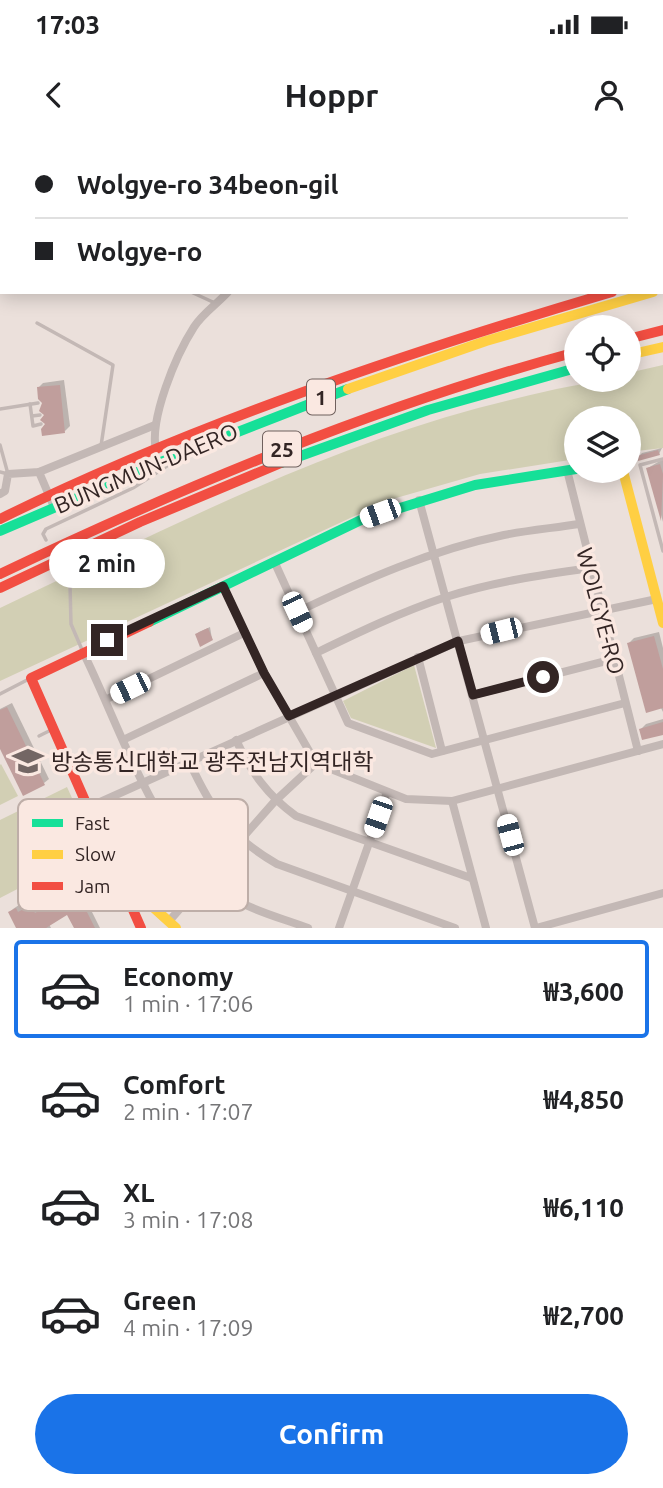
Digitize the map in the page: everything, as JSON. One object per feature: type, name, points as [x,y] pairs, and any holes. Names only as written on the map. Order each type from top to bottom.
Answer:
[{"type":"main road","name":"BUNGMUN-DAERO","points":[[0,519],[49,494],[304,391],[509,321],[605,294]]},
{"type":"main road","name":"BUNGMUN-DAERO","points":[[0,531],[200,444],[309,401],[494,337],[646,294]]},
{"type":"main road","points":[[640,296],[663,296]]},
{"type":"main road","points":[[641,336],[663,330]]},
{"type":"main road","points":[[641,352],[663,347]]},
{"type":"main road","name":"25","points":[[0,574],[183,488],[351,421],[510,368],[564,355]]},
{"type":"main road","name":"25","points":[[0,588],[214,490],[361,433],[509,384],[564,371]]},
{"type":"main road","name":"WOLGYE-RO","points":[[31,678],[361,520],[475,485],[564,471]]},
{"type":"main road","points":[[626,483],[658,591],[663,623]]},
{"type":"main road","points":[[0,568],[43,553]]},
{"type":"main road","points":[[31,678],[85,799]]},
{"type":"main road","points":[[137,911],[142,928],[153,917],[171,924]]},
{"type":"main road","points":[[157,911],[171,924]]},
{"type":"street","points":[[156,451],[155,425],[184,346],[195,326],[226,294]]},
{"type":"street","points":[[0,494],[5,491],[4,473],[39,472],[155,425]]},
{"type":"street","points":[[39,472],[54,508]]},
{"type":"street","name":"WOLGYE-RO","points":[[573,483],[579,524],[638,751]]},
{"type":"street","points":[[419,500],[535,928],[663,893]]},
{"type":"street","points":[[297,612],[362,581],[435,553],[505,535],[579,524]]},
{"type":"street","points":[[274,561],[348,723],[432,754],[625,703]]},
{"type":"street","points":[[316,653],[382,621],[447,597],[516,579],[590,568]]},
{"type":"street","points":[[223,586],[264,673],[316,763],[387,792],[418,801],[452,801],[663,744]]},
{"type":"street","points":[[107,799],[458,641],[601,611],[658,591]]},
{"type":"street","points":[[107,699],[244,633]]},
{"type":"street","points":[[83,652],[153,799]]},
{"type":"street","points":[[418,657],[442,751]]},
{"type":"street","points":[[473,695],[614,659]]},
{"type":"street","points":[[125,739],[264,673]]},
{"type":"street","points":[[236,740],[252,774],[275,801],[296,816],[471,878]]},
{"type":"street","points":[[189,761],[207,799]]},
{"type":"street","points":[[248,831],[275,801],[316,763]]},
{"type":"street","points":[[339,928],[387,792]]},
{"type":"street","points":[[452,801],[486,928]]},
{"type":"street","points":[[248,845],[277,864],[450,927]]},
{"type":"street","points":[[248,905],[308,928]]},
{"type":"lane","points":[[195,294],[217,304]]},
{"type":"lane","points":[[37,323],[113,365],[101,448]]},
{"type":"lane","points":[[0,409],[38,403]]},
{"type":"lane","points":[[30,404],[33,426],[41,424]]},
{"type":"lane","points":[[32,416],[40,415]]},
{"type":"lane","points":[[46,540],[43,534],[46,529],[133,488],[200,444]]},
{"type":"lane","points":[[0,445],[4,473]]},
{"type":"lane","points":[[663,459],[640,465],[663,551]]},
{"type":"lane","points":[[65,574],[70,585],[71,624],[83,652]]},
{"type":"lane","points":[[0,694],[31,678]]},
{"type":"lane","points":[[39,736],[53,729]]},
{"type":"shaded area","points":[[663,365],[663,448],[641,451],[641,406],[564,406],[564,461],[480,474],[389,500],[0,681],[0,608],[188,518],[381,438],[447,417],[564,388],[564,392],[641,392],[641,370]]},
{"type":"shaded area","points":[[414,665],[436,748],[351,718],[343,701]]},
{"type":"shaded area","points":[[0,765],[18,796],[0,805]]},
{"type":"shaded area","points":[[67,787],[72,799],[43,799]]},
{"type":"shaded area","points":[[18,811],[18,889],[0,898],[0,820]]},
{"type":"building","points":[[60,385],[65,433],[42,436],[41,429],[45,424],[40,420],[44,415],[39,411],[42,403],[38,399],[37,387]]},
{"type":"building","points":[[658,450],[660,455],[641,460],[641,455]]},
{"type":"building","points":[[660,464],[663,474],[661,521],[646,468]]},
{"type":"building","points":[[208,628],[213,640],[200,647],[195,634]]},
{"type":"building","points":[[654,636],[663,669],[663,708],[646,713],[627,643]]},
{"type":"building","points":[[7,707],[45,785],[23,796],[0,749],[0,710]]},
{"type":"building","points":[[663,722],[663,735],[642,740],[639,729]]},
{"type":"building","points":[[16,908],[18,912],[86,911],[95,928],[74,928],[67,915],[46,928],[16,928],[8,912]]},
{"type":"traffic: fast","points":[[281,463],[428,410],[564,371]]},
{"type":"traffic: fast","points":[[0,531],[161,462],[348,389]]},
{"type":"traffic: fast","points":[[149,622],[361,520],[475,485],[564,471]]},
{"type":"traffic: slow","points":[[348,389],[486,341],[646,294]]},
{"type":"traffic: slow","points":[[641,352],[663,347]]},
{"type":"traffic: slow","points":[[626,483],[663,623]]},
{"type":"traffic: slow","points":[[157,911],[176,928]]},
{"type":"traffic: jam","points":[[0,519],[148,452],[301,393],[379,365],[606,294]]},
{"type":"traffic: jam","points":[[641,336],[663,330]]},
{"type":"traffic: jam","points":[[0,574],[141,509],[283,450],[428,397],[564,355]]},
{"type":"traffic: jam","points":[[0,588],[140,522],[281,463]]},
{"type":"traffic: jam","points":[[84,799],[31,678],[149,622]]},
{"type":"traffic: jam","points":[[134,911],[141,928]]},
{"type":"place","name":"방송통신대학교 광주전남지역대학","points":[[28,761]]},
{"type":"route","points":[[107,640],[223,586],[264,673],[289,716],[458,641],[473,695],[543,677]]}]
